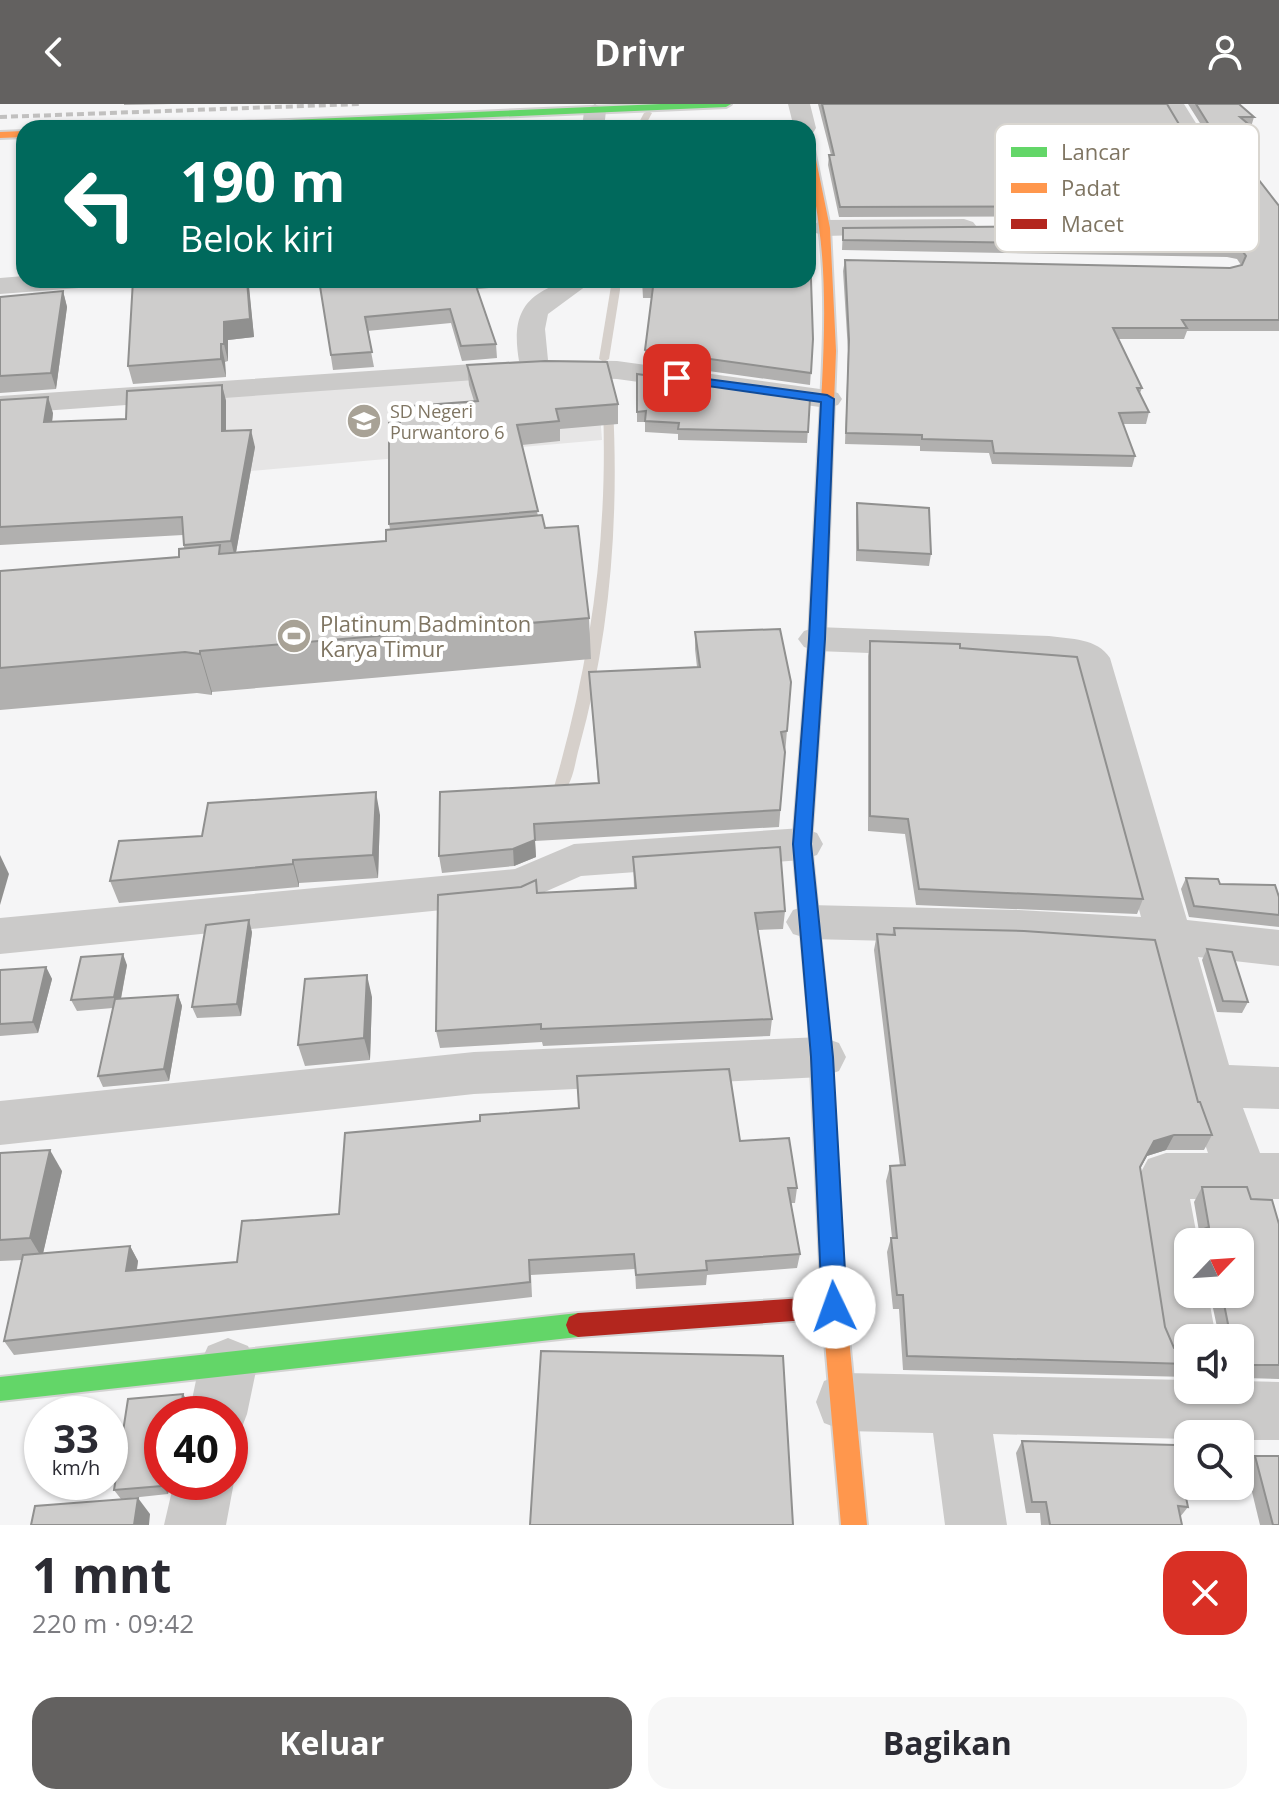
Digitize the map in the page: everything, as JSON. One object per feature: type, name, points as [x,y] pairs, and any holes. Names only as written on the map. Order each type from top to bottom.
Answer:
[{"type":"street","points":[[547,120],[594,119],[726,104]]},
{"type":"street","points":[[1173,104],[1185,124]]},
{"type":"street","points":[[816,184],[825,228],[830,351],[817,639],[802,844],[822,1057],[834,1307],[854,1525]]},
{"type":"street","points":[[825,228],[994,227]]},
{"type":"street","points":[[827,261],[857,262]]},
{"type":"street","points":[[535,368],[532,321],[538,307],[569,288]]},
{"type":"street","points":[[0,405],[535,368],[617,370],[827,399]]},
{"type":"street","points":[[817,639],[1049,648],[1081,652],[1091,658],[1210,1085],[1260,1176],[1166,1176],[1161,1183],[1185,1324]]},
{"type":"street","points":[[0,936],[522,885],[574,860],[802,844]]},
{"type":"street","points":[[809,922],[1019,927],[1169,936],[1279,948]]},
{"type":"street","points":[[0,1123],[474,1073],[822,1057]]},
{"type":"street","points":[[1210,1085],[1279,1088]]},
{"type":"street","points":[[0,1389],[223,1390],[539,1328],[834,1307]]},
{"type":"street","points":[[845,1402],[959,1404],[1174,1400]]},
{"type":"street","points":[[959,1404],[976,1525]]},
{"type":"street","points":[[1228,1404],[1279,1411]]},
{"type":"street","points":[[195,1525],[200,1500]]},
{"type":"shaded area","name":"SD Negeri Purwantoro 6","points":[[538,374],[597,374],[602,440],[115,483],[130,403]]},
{"type":"building","points":[[822,104],[1167,104],[1179,124],[995,124],[995,207],[840,207],[829,155],[834,155]]},
{"type":"building","points":[[1196,104],[1239,104],[1254,117],[1240,117],[1248,124],[1208,124]]},
{"type":"building","points":[[1259,180],[1279,206],[1279,320],[1182,320],[1187,328],[1113,328],[1142,388],[1137,388],[1149,412],[1119,413],[1135,456],[994,453],[992,441],[846,433],[849,340],[845,260],[1230,268],[1242,265],[1246,256],[1243,252],[1259,252]]},
{"type":"building","points":[[995,227],[995,242],[843,240],[843,228]]},
{"type":"building","points":[[133,288],[248,288],[250,319],[224,322],[221,359],[128,366]]},
{"type":"building","points":[[320,288],[477,288],[496,344],[461,346],[450,309],[365,317],[372,352],[331,355]]},
{"type":"building","points":[[653,288],[811,288],[811,373],[645,350]]},
{"type":"building","points":[[63,291],[51,373],[0,376],[0,297]]},
{"type":"building","points":[[607,362],[618,404],[556,409],[559,421],[517,425],[538,511],[389,524],[389,423],[400,422],[399,407],[478,401],[467,365]]},
{"type":"building","points":[[637,374],[810,398],[808,432],[678,429],[679,423],[645,421],[646,411],[637,412]]},
{"type":"building","points":[[222,385],[222,431],[251,430],[231,541],[184,545],[182,517],[0,527],[0,400],[48,397],[44,422],[126,419],[127,391]]},
{"type":"building","points":[[857,503],[929,508],[931,554],[858,550]]},
{"type":"building","points":[[542,515],[545,528],[578,526],[589,618],[200,651],[200,654],[185,652],[0,668],[0,571],[179,557],[179,549],[220,545],[219,554],[386,541],[386,530]]},
{"type":"building","points":[[780,629],[791,682],[787,731],[781,732],[785,752],[780,810],[534,824],[535,840],[513,849],[439,856],[440,792],[599,783],[589,672],[700,667],[695,632]]},
{"type":"building","points":[[870,641],[960,644],[960,648],[1077,657],[1143,899],[919,889],[908,819],[870,816]]},
{"type":"building","points":[[376,792],[373,855],[293,860],[293,864],[110,881],[119,841],[202,836],[208,803]]},
{"type":"building","points":[[780,847],[785,911],[755,913],[772,1019],[541,1029],[541,1024],[436,1031],[438,895],[521,887],[536,880],[537,893],[636,888],[633,857]]},
{"type":"building","points":[[1186,878],[1218,879],[1220,884],[1275,885],[1279,915],[1194,906]]},
{"type":"building","points":[[249,920],[237,1004],[192,1007],[206,925]]},
{"type":"building","points":[[894,928],[1024,931],[1155,940],[1198,1102],[1212,1135],[1174,1135],[1154,1141],[1140,1167],[1165,1327],[1174,1348],[1174,1364],[907,1356],[903,1295],[897,1295],[891,1238],[897,1238],[890,1166],[905,1165],[877,934],[895,935]]},
{"type":"building","points":[[1207,949],[1232,952],[1248,1002],[1223,1001]]},
{"type":"building","points":[[123,954],[114,997],[71,1000],[81,957]]},
{"type":"building","points":[[46,967],[33,1022],[0,1024],[0,970]]},
{"type":"building","points":[[367,975],[364,1038],[298,1045],[305,979]]},
{"type":"building","points":[[178,995],[164,1069],[98,1076],[115,999]]},
{"type":"building","points":[[729,1069],[740,1141],[789,1138],[797,1188],[788,1188],[800,1254],[706,1261],[707,1270],[636,1275],[634,1254],[529,1260],[530,1282],[4,1341],[23,1255],[130,1246],[126,1271],[237,1262],[242,1221],[339,1214],[345,1133],[480,1121],[480,1115],[579,1108],[577,1076]]},
{"type":"building","points":[[50,1150],[30,1238],[0,1240],[0,1153]]},
{"type":"building","points":[[1202,1187],[1247,1187],[1251,1199],[1272,1200],[1279,1224],[1279,1365],[1254,1365],[1254,1324],[1228,1324],[1225,1308],[1254,1308],[1254,1228],[1206,1228],[1209,1227]]},
{"type":"building","points":[[541,1351],[783,1356],[793,1525],[530,1525]]},
{"type":"building","points":[[144,1398],[144,1488],[128,1489],[128,1399]]},
{"type":"building","points":[[1022,1441],[1174,1445],[1174,1500],[1187,1500],[1188,1507],[1178,1506],[1182,1525],[1050,1525],[1046,1502],[1032,1502]]},
{"type":"building","points":[[1255,1456],[1279,1456],[1279,1525],[1273,1525]]},
{"type":"building","points":[[138,1498],[134,1525],[31,1525],[35,1506]]},
{"type":"waterway","points":[[644,120],[648,113]]},
{"type":"waterway","points":[[604,359],[615,288]]},
{"type":"waterway","points":[[561,787],[585,694],[602,599],[610,502],[608,406]]},
{"type":"railway","points":[[0,117],[359,104]]},
{"type":"traffic: fast","points":[[356,120],[726,104]]},
{"type":"traffic: fast","points":[[0,1389],[578,1325]]},
{"type":"traffic: slow","points":[[0,135],[16,134]]},
{"type":"traffic: slow","points":[[816,184],[825,228],[830,351],[825,455]]},
{"type":"traffic: slow","points":[[819,1025],[834,1307],[854,1525]]},
{"type":"traffic: jam","points":[[819,1025],[802,844],[817,639],[825,455]]},
{"type":"traffic: jam","points":[[578,1325],[834,1307]]},
{"type":"place","name":"SD Negeri Purwantoro 6","points":[[364,421]]},
{"type":"place","name":"Platinum Badminton Karya Timur","points":[[294,636]]},
{"type":"route","points":[[677,378],[827,399],[817,639],[802,844],[822,1057],[834,1307]]}]
